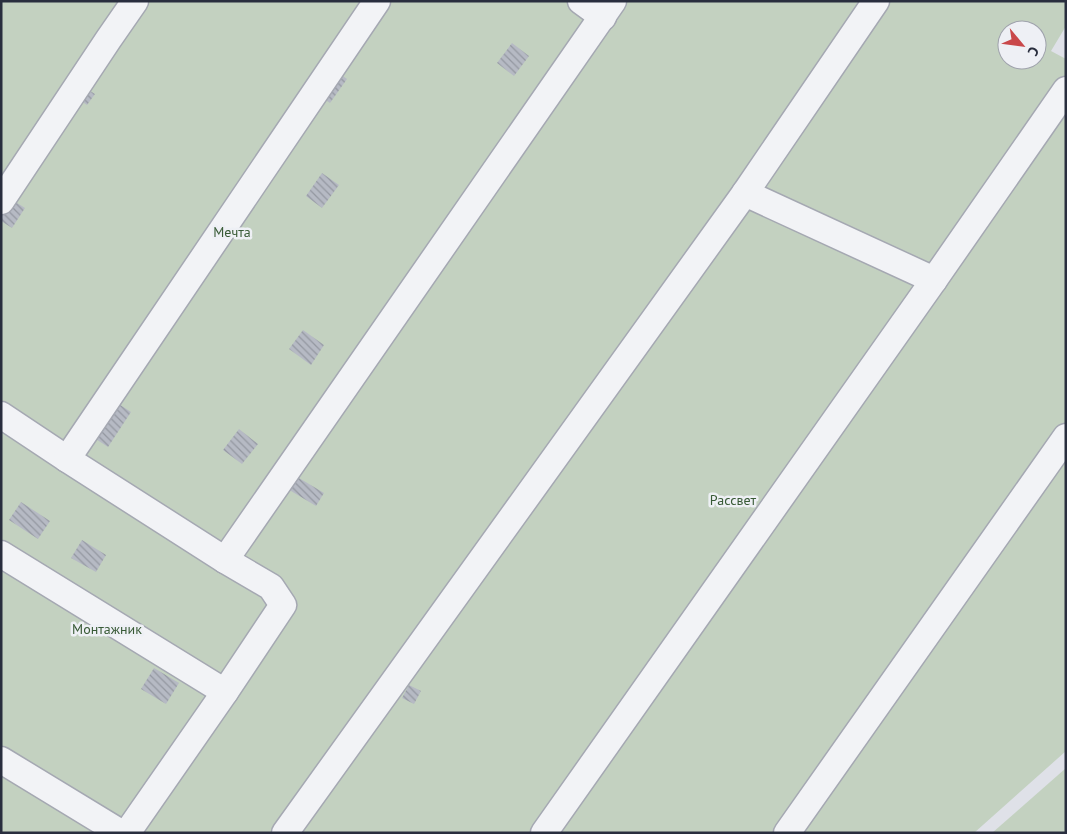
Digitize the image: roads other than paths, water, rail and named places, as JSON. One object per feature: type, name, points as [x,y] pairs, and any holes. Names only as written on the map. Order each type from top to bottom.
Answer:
[{"type":"lane","points":[[1,201],[135,1]]},
{"type":"lane","points":[[68,459],[377,1]]},
{"type":"lane","points":[[225,560],[608,9],[581,1]]},
{"type":"lane","points":[[285,833],[745,192],[876,1]]},
{"type":"lane","points":[[544,833],[1066,90]]},
{"type":"lane","points":[[745,192],[934,280]]},
{"type":"lane","points":[[1,415],[225,560],[271,587],[283,605],[127,833]]},
{"type":"lane","points":[[786,833],[1066,438]]},
{"type":"lane","points":[[1,554],[225,692]]},
{"type":"lane","points":[[1,760],[121,833]]},
{"type":"park label","name":"Мечта","points":[[232,232]]},
{"type":"park label","name":"Рассвет","points":[[733,500]]},
{"type":"park label","name":"Монтажник","points":[[107,629]]}]
